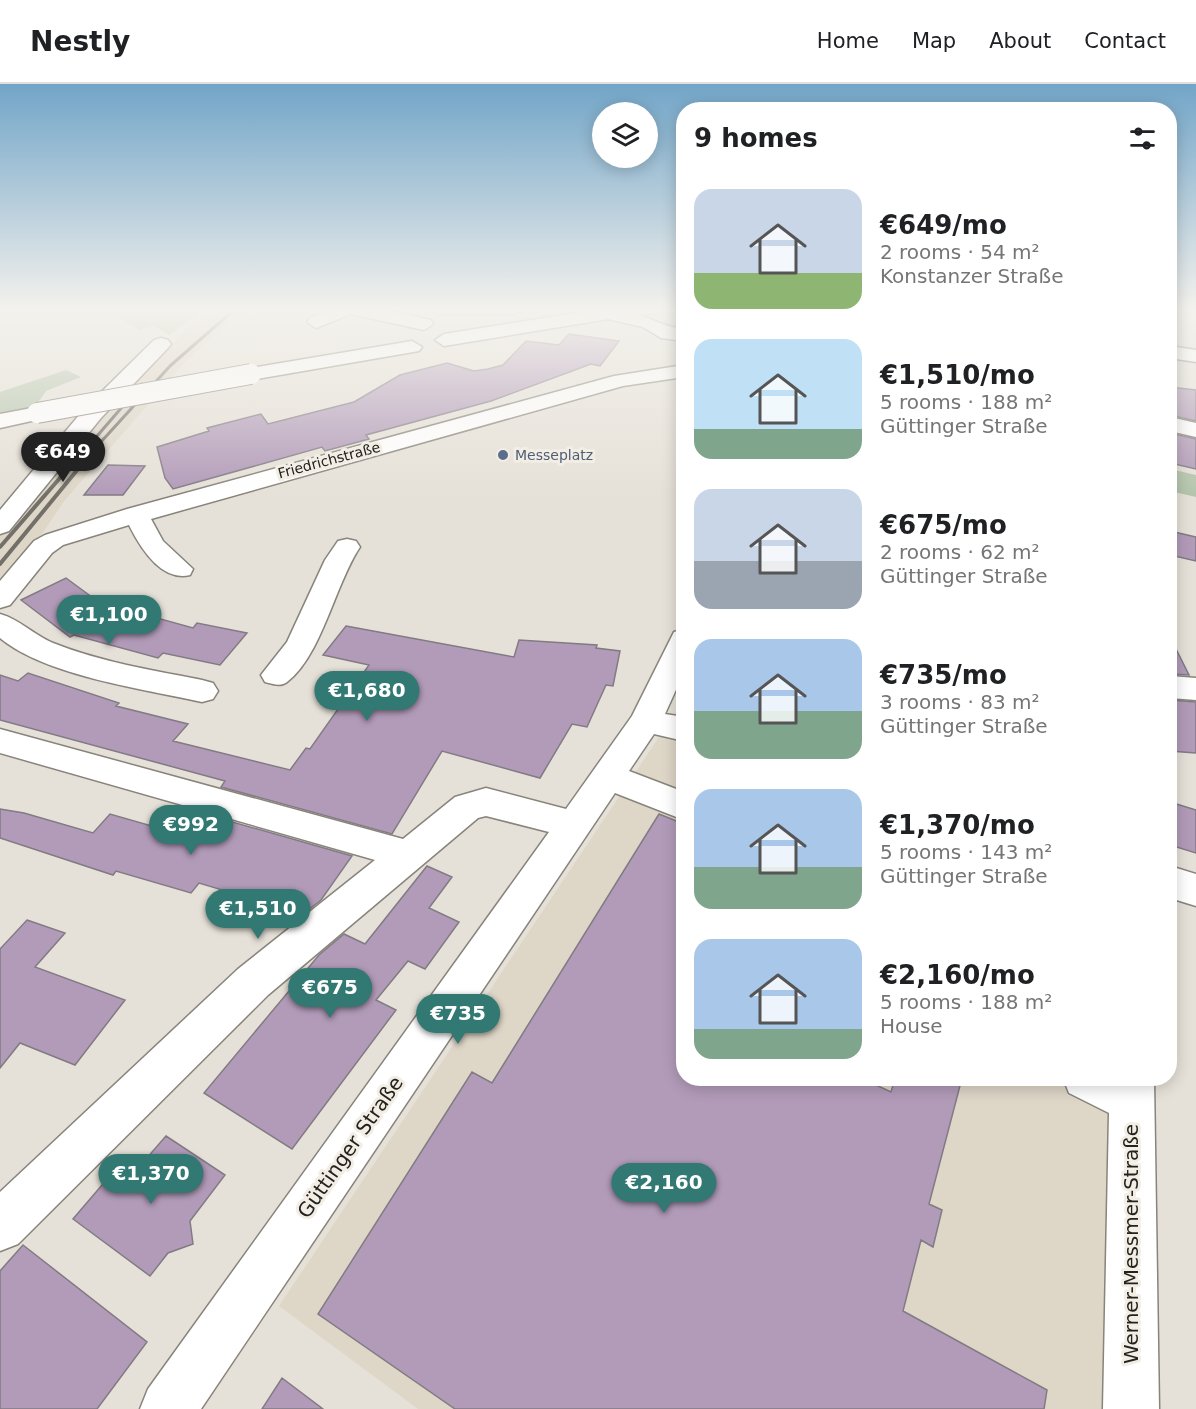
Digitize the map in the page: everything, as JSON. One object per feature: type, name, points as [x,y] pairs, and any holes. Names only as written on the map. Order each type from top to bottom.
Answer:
[{"type":"street","points":[[0,526],[93,413],[135,371]]},
{"type":"street","points":[[0,421],[268,371]]},
{"type":"street","name":"Friedrichstraße","points":[[0,599],[43,547],[54,540],[136,514],[621,380],[676,372]]},
{"type":"street","points":[[1177,426],[1196,430]]},
{"type":"street","points":[[136,514],[152,545],[180,569]]},
{"type":"street","points":[[276,675],[300,646],[338,560],[347,548]]},
{"type":"street","points":[[0,623],[25,640],[64,658],[202,691]]},
{"type":"street","name":"Güttinger Straße","points":[[168,1409],[607,776],[665,725],[676,677]]},
{"type":"street","points":[[1177,688],[1196,689]]},
{"type":"street","points":[[0,741],[408,855]]},
{"type":"street","points":[[607,776],[676,803]]},
{"type":"street","points":[[0,1226],[253,982],[475,803],[486,802],[574,825]]},
{"type":"street","points":[[1177,884],[1196,890]]},
{"type":"street","name":"Werner-Messmer-Straße","points":[[1131,1409],[1132,1089]]},
{"type":"shaded area","points":[[145,371],[178,371],[65,500],[38,540],[0,585],[0,535],[100,416]]},
{"type":"shaded area","points":[[676,711],[676,1086],[1114,1086],[1105,1409],[418,1409],[279,1306]]},
{"type":"green space","points":[[64,371],[81,377],[46,391],[35,407],[0,416],[0,392]]},
{"type":"green space","points":[[1177,471],[1196,475],[1196,497],[1177,493]]},
{"type":"building","points":[[416,371],[573,371],[491,401],[366,435],[369,439],[325,451],[322,447],[173,489],[165,478],[157,447],[209,431],[207,428],[261,414],[268,424],[354,402],[400,375]]},
{"type":"building","points":[[1177,388],[1196,390],[1196,421],[1177,417]]},
{"type":"building","points":[[1177,435],[1196,439],[1196,469],[1177,465]]},
{"type":"building","points":[[108,465],[145,466],[123,495],[84,495]]},
{"type":"building","points":[[1177,533],[1196,537],[1196,561],[1177,557]]},
{"type":"building","points":[[66,578],[115,614],[121,608],[193,628],[197,623],[247,633],[220,665],[163,653],[158,658],[74,635],[70,637],[21,600]]},
{"type":"building","points":[[346,626],[514,657],[519,640],[597,645],[596,648],[620,651],[613,686],[606,685],[587,727],[572,724],[540,778],[442,751],[392,834],[221,787],[225,781],[0,720],[0,675],[18,681],[28,673],[119,703],[116,706],[188,724],[173,741],[290,770],[306,748],[310,749],[369,665],[323,655]]},
{"type":"building","points":[[1177,651],[1189,675],[1177,674]]},
{"type":"building","points":[[1177,701],[1196,702],[1196,753],[1177,752]]},
{"type":"building","points":[[1177,804],[1196,810],[1196,853],[1177,847]]},
{"type":"building","points":[[0,809],[24,813],[93,833],[110,814],[183,835],[201,813],[352,856],[321,900],[303,914],[199,883],[191,893],[116,871],[113,875],[0,838]]},
{"type":"building","points":[[659,814],[676,821],[676,1086],[878,1086],[891,1092],[893,1086],[960,1086],[929,1204],[942,1210],[933,1247],[921,1240],[903,1311],[1047,1390],[1044,1409],[455,1409],[318,1314],[472,1072],[492,1083]]},
{"type":"building","points":[[427,866],[452,877],[429,908],[459,922],[425,969],[408,961],[376,1000],[396,1010],[292,1149],[204,1093],[319,955],[344,934],[365,944]]},
{"type":"building","points":[[27,920],[65,933],[35,967],[125,1000],[75,1065],[20,1043],[0,1068],[0,949]]},
{"type":"building","points":[[166,1136],[225,1175],[190,1221],[193,1244],[168,1253],[150,1276],[73,1219],[126,1157],[139,1167]]},
{"type":"building","points":[[23,1245],[147,1342],[97,1409],[0,1409],[0,1271]]},
{"type":"building","points":[[282,1378],[323,1409],[262,1409]]},
{"type":"railway","points":[[100,443],[166,371]]},
{"type":"railway","points":[[91,443],[142,384]]},
{"type":"railway","points":[[0,547],[92,441]]},
{"type":"railway","points":[[0,564],[101,441]]},
{"type":"place","name":"Messeplatz","points":[[503,455]]}]
